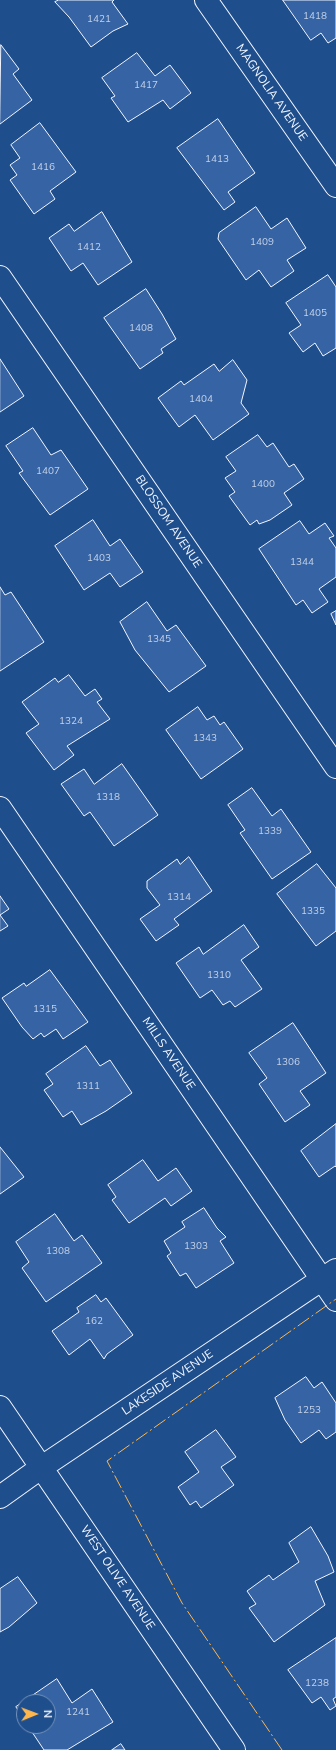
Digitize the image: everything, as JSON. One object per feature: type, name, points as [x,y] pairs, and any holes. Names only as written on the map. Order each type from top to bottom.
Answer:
[{"type":"street","name":"MAGNOLIA AVENUE","points":[[206,0],[336,186]]},
{"type":"street","name":"BLOSSOM AVENUE","points":[[0,277],[336,767]]},
{"type":"street","name":"MILLS AVENUE","points":[[0,808],[329,1275],[336,1300]]},
{"type":"street","name":"LAKESIDE AVENUE","points":[[0,1497],[42,1467],[329,1275]]},
{"type":"street","name":"WEST OLIVE AVENUE","points":[[0,1407],[234,1750]]},
{"type":"building","points":[[59,0],[114,0],[112,2],[128,24],[113,31],[91,47],[69,17],[55,2]]},
{"type":"building","points":[[283,0],[336,0],[336,38],[328,43],[321,33],[311,40]]},
{"type":"building","points":[[1,45],[19,69],[13,74],[32,100],[0,124]]},
{"type":"building","points":[[137,53],[155,76],[170,65],[191,93],[170,109],[163,100],[128,122],[111,98],[115,96],[102,78]]},
{"type":"building","points":[[218,119],[255,173],[228,192],[235,202],[224,210],[177,148]]},
{"type":"building","points":[[40,123],[76,172],[50,191],[55,199],[34,214],[10,180],[17,175],[10,165],[20,158],[11,145]]},
{"type":"building","points":[[256,207],[271,229],[287,218],[306,248],[287,260],[294,271],[271,287],[259,270],[246,280],[218,239],[219,233]]},
{"type":"building","points":[[102,212],[132,262],[98,285],[83,263],[71,271],[49,238],[69,224],[74,231]]},
{"type":"building","points":[[328,275],[336,287],[336,348],[323,356],[315,343],[303,352],[289,333],[301,325],[286,303]]},
{"type":"building","points":[[146,289],[176,339],[161,349],[163,353],[140,369],[104,318]]},
{"type":"building","points":[[0,359],[24,396],[0,412]]},
{"type":"building","points":[[233,360],[247,380],[241,403],[249,414],[213,440],[195,415],[179,427],[158,398],[181,381],[184,385],[214,364],[219,371]]},
{"type":"building","points":[[33,428],[51,455],[61,450],[88,489],[50,515],[19,473],[23,471],[6,446]]},
{"type":"building","points":[[258,435],[267,447],[273,443],[289,467],[294,464],[304,479],[284,493],[292,505],[270,520],[259,524],[257,520],[250,525],[229,496],[235,492],[225,478],[236,471],[226,457]]},
{"type":"building","points":[[93,520],[110,546],[120,539],[143,572],[120,587],[110,573],[84,590],[55,546]]},
{"type":"building","points":[[300,521],[309,534],[325,523],[334,536],[329,538],[336,548],[336,577],[319,589],[328,602],[312,613],[303,600],[296,605],[259,549]]},
{"type":"building","points":[[0,587],[5,595],[11,592],[44,642],[0,671]]},
{"type":"building","points":[[147,602],[167,631],[176,625],[206,666],[169,692],[135,650],[120,622]]},
{"type":"building","points":[[336,611],[336,625],[331,614]]},
{"type":"building","points":[[69,675],[85,696],[95,689],[102,699],[97,702],[110,719],[67,746],[74,755],[54,770],[26,733],[39,724],[22,702],[55,678],[58,682]]},
{"type":"building","points":[[198,707],[207,720],[214,716],[220,725],[224,722],[243,749],[201,779],[166,730]]},
{"type":"building","points":[[122,764],[158,815],[114,846],[90,812],[84,816],[61,784],[84,769],[94,784]]},
{"type":"building","points":[[252,788],[272,816],[281,809],[311,852],[272,879],[240,833],[245,830],[228,805]]},
{"type":"building","points":[[189,857],[212,891],[174,919],[179,925],[156,941],[140,919],[160,905],[147,888],[147,881],[177,859],[180,864]]},
{"type":"building","points":[[317,864],[336,888],[336,931],[316,946],[277,894]]},
{"type":"building","points":[[0,896],[9,909],[0,915]]},
{"type":"building","points":[[0,915],[8,926],[0,931]]},
{"type":"building","points":[[244,925],[259,947],[241,960],[262,989],[235,1007],[230,1001],[223,1005],[212,990],[200,998],[176,963],[199,947],[203,954]]},
{"type":"building","points":[[50,970],[88,1022],[63,1039],[56,1029],[44,1037],[41,1033],[33,1039],[22,1027],[2,998],[24,983],[26,986]]},
{"type":"building","points":[[293,1023],[326,1073],[300,1091],[310,1105],[285,1122],[259,1084],[267,1078],[249,1053]]},
{"type":"building","points":[[86,1046],[100,1066],[110,1060],[132,1093],[106,1111],[81,1125],[72,1111],[63,1117],[44,1090],[53,1084],[46,1074]]},
{"type":"building","points":[[336,1124],[336,1167],[335,1166],[319,1177],[301,1151]]},
{"type":"building","points":[[0,1147],[24,1177],[0,1194]]},
{"type":"building","points":[[143,1160],[158,1181],[176,1168],[192,1191],[171,1206],[165,1198],[129,1223],[112,1200],[116,1197],[108,1185]]},
{"type":"building","points":[[204,1208],[217,1228],[226,1237],[220,1241],[234,1263],[196,1288],[186,1273],[180,1276],[167,1256],[171,1253],[164,1241],[185,1227],[182,1222]]},
{"type":"building","points":[[55,1214],[74,1241],[82,1235],[102,1263],[46,1302],[22,1268],[29,1262],[16,1242]]},
{"type":"building","points":[[96,1295],[101,1302],[106,1298],[133,1335],[107,1354],[104,1359],[90,1339],[69,1355],[52,1331],[79,1312],[77,1308]]},
{"type":"building","points":[[306,1377],[314,1388],[322,1382],[336,1403],[336,1432],[326,1439],[319,1430],[301,1443],[285,1420],[275,1398]]},
{"type":"building","points":[[216,1430],[236,1457],[221,1467],[234,1485],[201,1508],[196,1501],[190,1505],[178,1487],[199,1472],[185,1452]]},
{"type":"building","points":[[311,1527],[328,1556],[334,1572],[315,1581],[325,1605],[274,1642],[249,1608],[256,1604],[247,1591],[269,1575],[273,1580],[299,1562],[289,1543]]},
{"type":"building","points":[[18,1577],[37,1603],[9,1627],[0,1632],[0,1589]]},
{"type":"building","points":[[336,1638],[336,1697],[333,1699],[336,1706],[330,1710],[321,1697],[312,1703],[288,1670]]},
{"type":"building","points":[[57,1679],[72,1703],[92,1689],[113,1722],[67,1750],[44,1750],[33,1734],[56,1734],[56,1694],[35,1694]]},
{"type":"building","points":[[121,1744],[125,1750],[112,1750]]},
{"type":"power","points":[[282,1750],[182,1603],[107,1461],[336,1299]]}]
